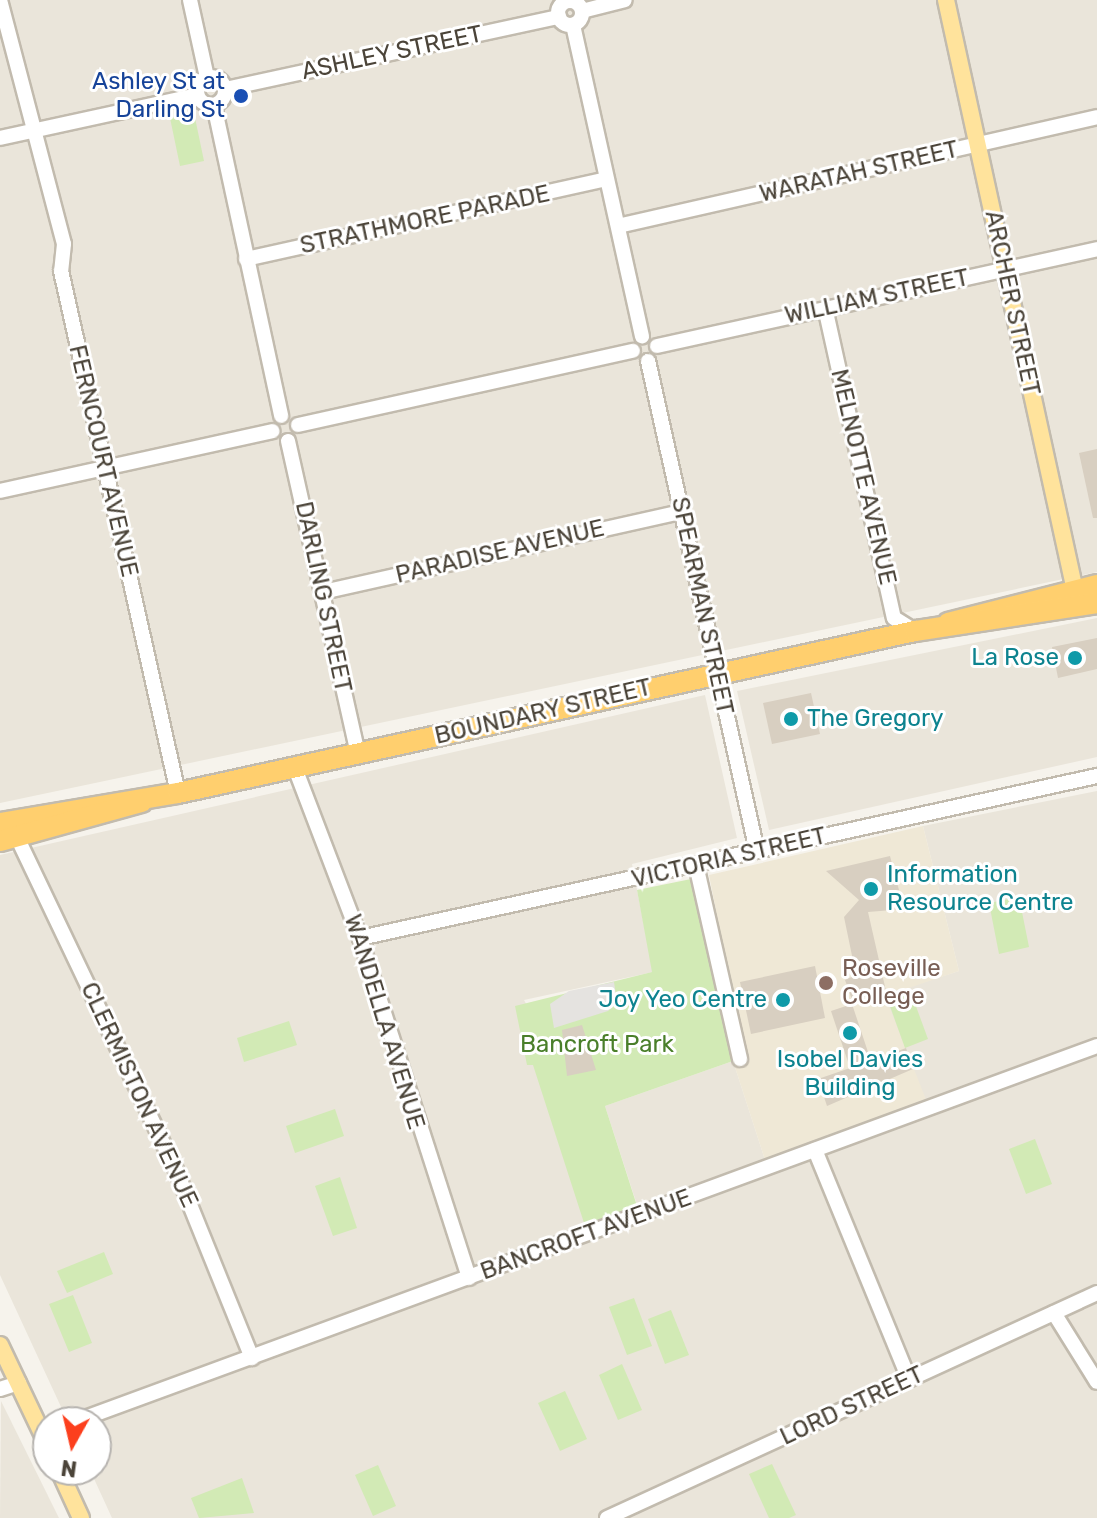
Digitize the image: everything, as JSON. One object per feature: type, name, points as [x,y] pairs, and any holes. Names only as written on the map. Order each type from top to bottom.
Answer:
[{"type":"highway","name":"BOUNDARY STREET","points":[[9,839],[150,798],[915,631],[1083,600],[1097,585]]},
{"type":"highway","name":"BOUNDARY STREET","points":[[0,823],[112,799],[150,798]]},
{"type":"main road","name":"ARCHER STREET","points":[[946,0],[1005,270],[1083,600]]},
{"type":"main road","points":[[0,1345],[32,1409]]},
{"type":"main road","points":[[66,1486],[81,1518]]},
{"type":"street","name":"FERNCOURT AVENUE","points":[[0,0],[64,244],[61,271],[178,793]]},
{"type":"street","points":[[190,0],[207,77],[197,95]]},
{"type":"street","points":[[625,0],[582,11],[573,25],[603,180],[622,225],[642,336],[633,351]]},
{"type":"street","points":[[573,25],[559,17],[566,1],[582,11]]},
{"type":"street","name":"ASHLEY STREET","points":[[225,89],[559,17]]},
{"type":"street","points":[[207,77],[225,89],[214,105],[281,416],[272,431]]},
{"type":"street","points":[[0,138],[197,95],[214,105]]},
{"type":"street","name":"WARATAH STREET","points":[[622,225],[1097,117]]},
{"type":"street","name":"STRATHMORE PARADE","points":[[246,259],[603,180]]},
{"type":"street","name":"WILLIAM STREET","points":[[657,346],[826,312],[1097,249]]},
{"type":"street","name":"MELNOTTE AVENUE","points":[[826,312],[894,618],[915,631]]},
{"type":"street","points":[[281,416],[298,425],[633,351],[648,361],[657,346],[642,336]]},
{"type":"street","name":"SPEARMAN STREET","points":[[648,361],[677,513],[757,851]]},
{"type":"street","points":[[0,491],[272,431],[288,441],[298,425]]},
{"type":"street","name":"DARLING STREET","points":[[288,441],[358,754]]},
{"type":"street","name":"PARADISE AVENUE","points":[[323,592],[677,513]]},
{"type":"street","name":"WANDELLA AVENUE","points":[[295,768],[360,938],[469,1278]]},
{"type":"street","name":"VICTORIA STREET","points":[[360,938],[1097,776]]},
{"type":"street","name":"CLERMISTON AVENUE","points":[[9,839],[176,1170],[252,1358]]},
{"type":"street","points":[[696,865],[740,1059]]},
{"type":"street","name":"BANCROFT AVENUE","points":[[112,1408],[1097,1046]]},
{"type":"street","points":[[815,1150],[909,1379]]},
{"type":"street","name":"LORD STREET","points":[[607,1518],[1097,1293]]},
{"type":"street","points":[[1054,1313],[1097,1382]]},
{"type":"street","points":[[0,1389],[19,1383]]},
{"type":"shaded area","points":[[0,0],[1097,0],[1097,572],[0,803]]},
{"type":"shaded area","points":[[1097,618],[1097,757],[769,830],[737,691]]},
{"type":"shaded area","points":[[705,695],[737,838],[632,864],[653,972],[524,1000],[638,1208],[605,1106],[733,1061],[766,1163],[817,1141],[884,995],[959,971],[923,826],[1097,791],[1097,1518],[112,1518],[97,1486],[112,1486],[112,1406],[61,1406],[0,1275],[0,855]]},
{"type":"shaded area","name":"Roseville College","points":[[923,826],[959,971],[885,996],[927,1102],[766,1163],[733,1061],[745,1059],[709,875]]},
{"type":"shaded area","points":[[614,982],[617,1002],[608,1011],[554,1028],[550,1004],[569,991]]},
{"type":"shaded area","points":[[1,1401],[32,1464],[32,1486],[43,1486],[59,1518],[0,1518]]},
{"type":"green space","points":[[194,113],[204,161],[180,166],[170,118]]},
{"type":"green space","name":"Bancroft Park","points":[[696,878],[733,1061],[605,1106],[638,1209],[585,1226],[533,1065],[527,1065],[515,1006],[652,972],[637,890]]},
{"type":"green space","points":[[1019,897],[1029,947],[999,954],[989,903]]},
{"type":"green space","points":[[910,990],[928,1039],[905,1048],[887,998]]},
{"type":"green space","points":[[289,1021],[297,1045],[244,1062],[237,1038]]},
{"type":"green space","points":[[335,1109],[344,1136],[295,1153],[286,1126]]},
{"type":"green space","points":[[1035,1139],[1052,1184],[1026,1194],[1009,1149]]},
{"type":"green space","points":[[340,1177],[357,1228],[333,1236],[315,1186]]},
{"type":"green space","points":[[104,1252],[113,1274],[67,1293],[57,1271]]},
{"type":"green space","points":[[73,1295],[92,1343],[69,1352],[49,1304]]},
{"type":"green space","points":[[634,1298],[652,1346],[627,1355],[609,1307]]},
{"type":"green space","points":[[671,1310],[689,1355],[665,1364],[648,1319]]},
{"type":"green space","points":[[622,1364],[642,1410],[618,1420],[599,1375]]},
{"type":"green space","points":[[565,1391],[587,1439],[560,1451],[538,1403]]},
{"type":"green space","points":[[772,1464],[796,1515],[789,1518],[769,1518],[749,1474]]},
{"type":"green space","points":[[378,1465],[396,1506],[373,1516],[355,1475]]},
{"type":"green space","points":[[242,1478],[254,1513],[199,1518],[191,1498]]},
{"type":"building","points":[[1097,449],[1097,518],[1093,518],[1079,453]]},
{"type":"building","name":"La Rose","points":[[1097,638],[1097,669],[1058,678],[1052,647]]},
{"type":"building","name":"The Gregory","points":[[811,693],[820,734],[772,744],[763,703]]},
{"type":"building","points":[[890,856],[904,909],[868,912],[886,991],[852,1000],[845,980],[856,975],[844,917],[859,900],[826,871]]},
{"type":"building","name":"Joy Yeo Centre","points":[[815,966],[825,1018],[751,1034],[740,982]]},
{"type":"building","points":[[852,1004],[871,1061],[906,1048],[913,1069],[827,1106],[818,1079],[850,1068],[831,1011]]},
{"type":"building","points":[[582,1025],[596,1070],[567,1076],[562,1030]]},
{"type":"place","name":"Ashley St at Darling St","points":[[241,96]]},
{"type":"place","name":"La Rose","points":[[1075,658]]},
{"type":"place","name":"The Gregory","points":[[791,719]]},
{"type":"place","name":"Information Resource Centre","points":[[871,889]]},
{"type":"place","name":"Roseville College","points":[[826,983]]},
{"type":"place","name":"Joy Yeo Centre","points":[[783,1000]]},
{"type":"place","name":"Isobel Davies Building","points":[[850,1033]]}]
